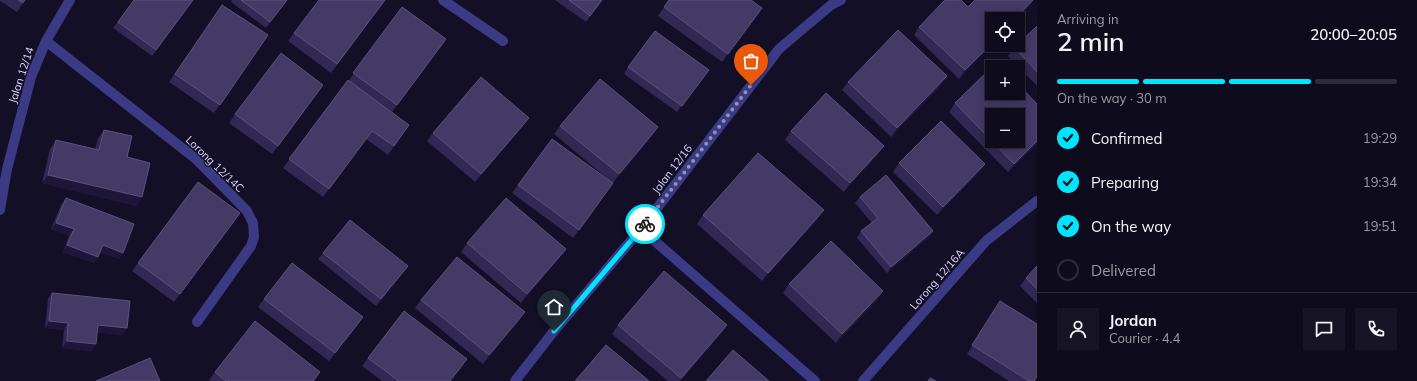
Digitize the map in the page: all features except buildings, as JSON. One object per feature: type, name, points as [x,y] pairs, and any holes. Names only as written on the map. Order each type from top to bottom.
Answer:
[{"type":"street","name":"Jalan 12/14","points":[[0,210],[7,169],[29,85],[46,41],[70,0]]},
{"type":"street","points":[[443,0],[503,41]]},
{"type":"street","name":"Jalan 12/16","points":[[515,381],[554,331],[641,230],[779,49],[831,5],[841,0]]},
{"type":"street","name":"Lorong 12/14C","points":[[46,41],[196,158],[247,211],[253,223],[254,237],[251,246],[197,322]]},
{"type":"street","name":"Lorong 12/16A","points":[[863,381],[986,241],[1037,201]]},
{"type":"street","points":[[641,230],[815,381]]},
{"type":"way so far","points":[[645,224],[751,85]]},
{"type":"route","points":[[554,331],[645,224]]}]
